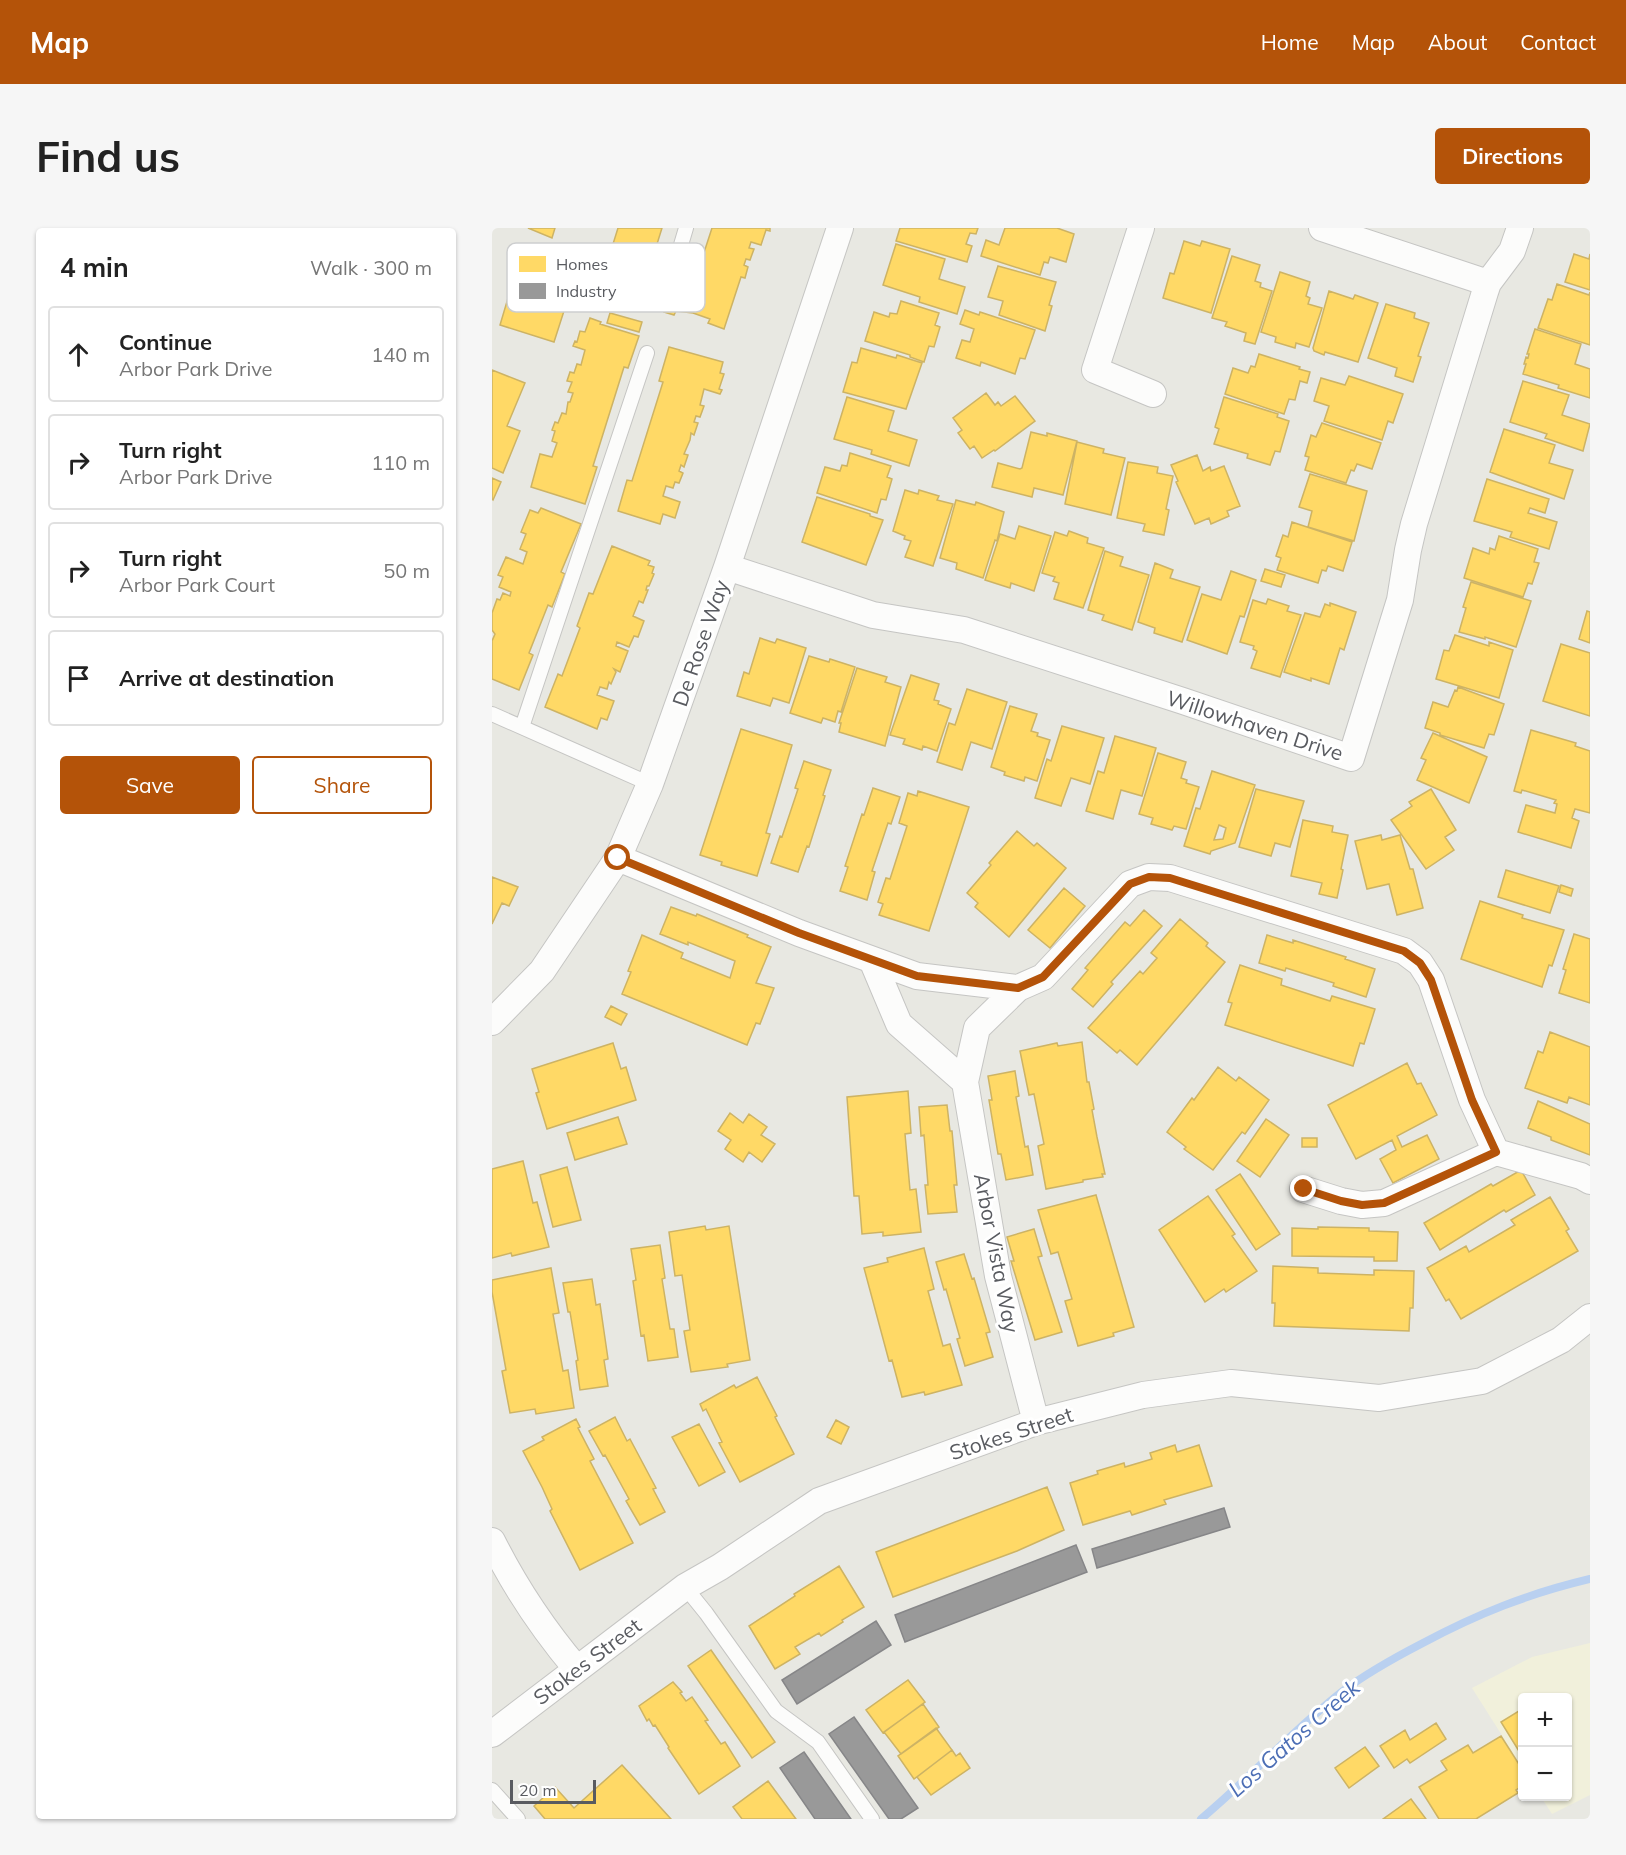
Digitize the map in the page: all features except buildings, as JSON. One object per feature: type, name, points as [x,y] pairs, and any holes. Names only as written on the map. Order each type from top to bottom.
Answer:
[{"type":"street","name":"De Rose Way","points":[[492,1022],[542,970],[618,858],[650,784],[727,567],[840,228]]},
{"type":"street","points":[[1141,228],[1095,370],[1153,394]]},
{"type":"street","points":[[1322,228],[1488,283]]},
{"type":"street","name":"Willowhaven Drive","points":[[727,567],[873,615],[964,630],[1351,758],[1400,600],[1414,524],[1488,283],[1512,251],[1520,228]]},
{"type":"street","points":[[618,858],[799,933],[917,976],[1018,988],[1043,977],[1130,884],[1149,877],[1170,878],[1404,951],[1420,963],[1431,980],[1472,1100],[1496,1152]]},
{"type":"street","points":[[872,960],[899,1024],[965,1082]]},
{"type":"street","name":"Arbor Vista Way","points":[[1018,988],[977,1028],[965,1082],[998,1276],[1036,1422]]},
{"type":"street","points":[[1304,1189],[1362,1205],[1384,1203],[1496,1152],[1581,1176],[1590,1181]]},
{"type":"street","name":"Stokes Street","points":[[492,1734],[685,1587],[720,1567],[819,1501],[1036,1422],[1143,1395],[1231,1383],[1379,1398],[1482,1381],[1561,1340],[1590,1317]]},
{"type":"street","points":[[492,1541],[508,1575],[549,1637],[576,1668]]},
{"type":"lane","points":[[682,243],[686,228]]},
{"type":"lane","points":[[522,727],[647,353]]},
{"type":"lane","points":[[492,714],[650,784]]},
{"type":"lane","points":[[685,1587],[776,1711],[818,1742],[872,1819]]},
{"type":"lane","points":[[492,1790],[518,1819]]},
{"type":"shaded area","points":[[1590,1643],[1590,1795],[1552,1814],[1544,1801],[1572,1801],[1572,1693],[1518,1693],[1518,1761],[1472,1688],[1532,1657]]},
{"type":"waterway","name":"Los Gatos Creek","points":[[1201,1819],[1325,1706],[1371,1672],[1482,1614],[1545,1591],[1590,1579]]},
{"type":"route","points":[[618,858],[799,933],[917,976],[1018,988],[1043,977],[1130,884],[1149,877],[1170,878],[1404,951],[1420,963],[1431,980],[1472,1100],[1496,1152],[1384,1203],[1362,1205],[1304,1189]]}]
